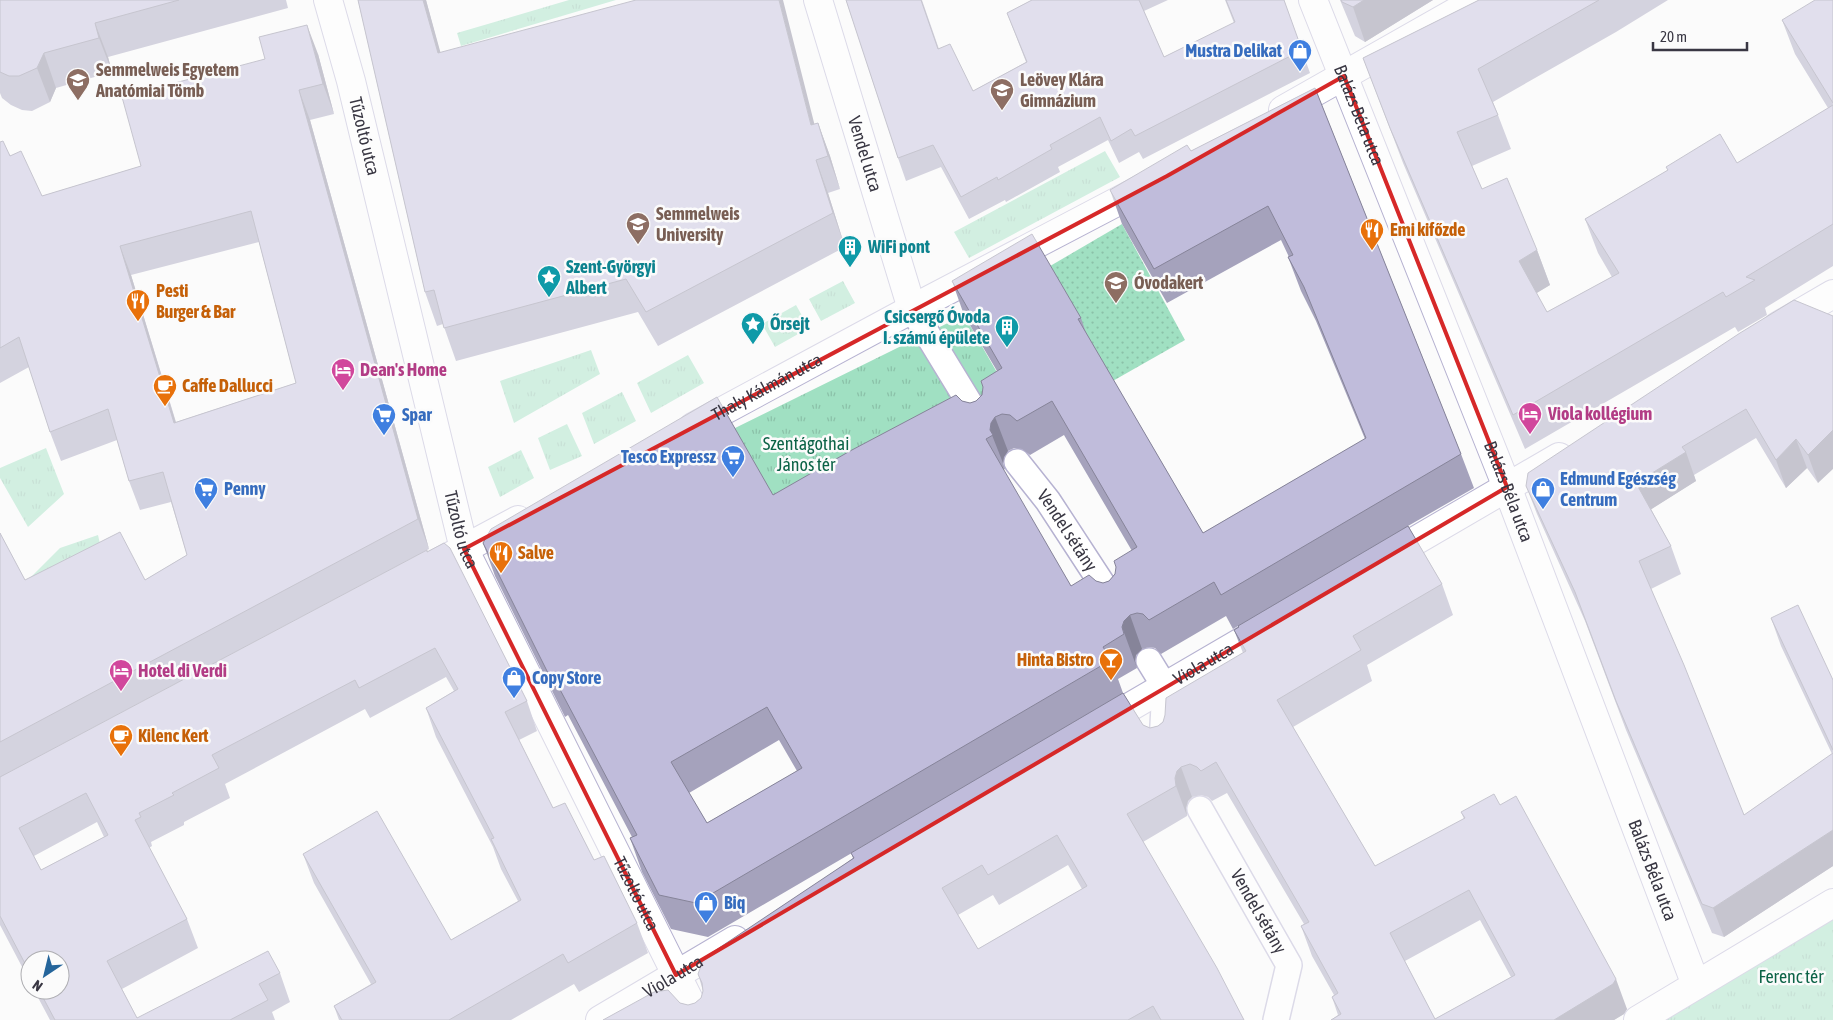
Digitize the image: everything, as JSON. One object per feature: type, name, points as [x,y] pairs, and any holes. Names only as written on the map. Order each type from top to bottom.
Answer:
[{"type":"street","name":"Tűzoltó utca","points":[[328,0],[351,81],[464,549],[699,1020]]},
{"type":"street","name":"Vendel utca","points":[[818,0],[912,309]]},
{"type":"street","name":"Balázs Béla utca","points":[[1313,0],[1507,487],[1696,985]]},
{"type":"street","points":[[1260,124],[1477,0]]},
{"type":"street","name":"Thaly Kálmán utca","points":[[672,438],[912,309],[1167,176]]},
{"type":"street","points":[[1756,340],[1833,294]]},
{"type":"street","points":[[912,309],[981,422]]},
{"type":"street","points":[[1362,572],[1576,447]]},
{"type":"street","name":"Vendel sétány","points":[[1017,462],[1048,501],[1114,602]]},
{"type":"street","points":[[398,584],[540,508]]},
{"type":"street","name":"Viola utca","points":[[1079,737],[1293,612]]},
{"type":"street","points":[[1149,661],[1164,686],[1162,744]]},
{"type":"street","name":"Vendel sétány","points":[[1200,809],[1290,965],[1276,1020]]},
{"type":"street","points":[[1638,1020],[1833,903]]},
{"type":"street","name":"Viola utca","points":[[600,1020],[753,930]]},
{"type":"highlighted area","points":[[1344,76],[1507,487],[676,975],[464,549],[1167,176]]},
{"type":"green space","points":[[569,0],[616,0],[461,46],[457,33]]},
{"type":"green space","points":[[1105,151],[1120,177],[969,258],[954,232]]},
{"type":"green space","name":"Óvodakert","points":[[1122,224],[1185,340],[1111,382],[1045,269]]},
{"type":"green space","points":[[843,281],[855,303],[821,321],[809,299]]},
{"type":"green space","points":[[796,305],[809,328],[775,347],[762,324]]},
{"type":"green space","name":"Szentágothai János tér","points":[[964,315],[1014,402],[786,529],[729,431]]},
{"type":"green space","points":[[591,350],[600,374],[514,423],[500,381]]},
{"type":"green space","points":[[688,355],[704,383],[651,413],[637,383]]},
{"type":"green space","points":[[622,392],[636,421],[594,444],[582,413]]},
{"type":"green space","points":[[567,424],[582,456],[550,470],[538,438]]},
{"type":"green space","points":[[46,448],[64,494],[28,527],[0,478],[0,468]]},
{"type":"green space","points":[[521,450],[534,478],[500,497],[488,467]]},
{"type":"green space","points":[[98,535],[103,557],[12,596],[60,548]]},
{"type":"green space","name":"Ferenc tér","points":[[1833,903],[1833,1020],[1638,1020]]},
{"type":"building","points":[[0,0],[179,0],[95,23],[99,38],[44,53],[37,68],[19,76],[9,76],[0,72]]},
{"type":"building","name":"Semmelweis University","points":[[358,0],[423,0],[438,53],[636,0],[779,0],[811,125],[818,123],[828,156],[816,160],[833,213],[646,312],[626,279],[444,328],[434,290],[425,292]]},
{"type":"building","name":"Leövey Klára Gimnázium","points":[[846,0],[921,0],[938,49],[950,44],[973,91],[1027,62],[1007,13],[1032,0],[1139,0],[1164,57],[1235,22],[1226,0],[1284,0],[1302,50],[1135,136],[1131,129],[1111,141],[1100,117],[1050,145],[1052,149],[998,180],[997,177],[961,197],[933,145],[898,158]]},
{"type":"building","points":[[1341,0],[1364,0],[1353,7]]},
{"type":"building","points":[[1479,0],[1599,0],[1478,69],[1498,115],[1457,132],[1482,189],[1507,178],[1537,250],[1519,261],[1547,312],[1619,273],[1585,219],[1668,170],[1666,167],[1720,134],[1737,163],[1833,105],[1833,224],[1746,277],[1755,280],[1726,297],[1723,292],[1513,415],[1390,128],[1363,58]]},
{"type":"building","points":[[1815,0],[1833,0],[1833,103],[1782,20]]},
{"type":"building","points":[[307,25],[323,84],[299,90],[418,519],[0,742],[0,533],[25,580],[120,532],[145,580],[187,555],[163,472],[129,481],[108,409],[50,432],[19,337],[0,348],[0,142],[3,141],[10,156],[21,151],[42,196],[141,166],[122,97],[265,59],[259,37]],"holes":[[[251,211],[296,383],[174,423],[120,246]]]},
{"type":"building","points":[[1315,88],[1461,454],[1221,595],[1214,582],[1149,620],[1143,614],[1130,615],[1124,621],[1122,627],[1124,634],[1103,647],[1111,660],[696,903],[659,895],[630,838],[637,835],[556,682],[553,683],[483,543],[491,529],[717,397],[773,495],[850,451],[956,395],[962,401],[970,403],[976,401],[982,395],[983,387],[981,381],[1002,368],[952,281],[1032,234],[1081,318],[1078,319],[1203,533],[1366,438],[1304,287],[1288,257],[1293,255],[1268,206],[1154,269],[1110,190],[1187,145],[1191,151]],"holes":[[[1052,401],[1137,547],[1114,561],[1116,567],[1115,574],[1109,581],[1103,583],[1096,581],[1089,575],[1071,586],[986,439],[993,435],[990,430],[991,423],[995,417],[1002,414],[1010,415],[1017,421]],[[767,707],[802,768],[707,823],[671,762]]]},
{"type":"building","points":[[1794,300],[1833,316],[1833,430],[1808,455],[1796,439],[1776,460],[1746,409],[1682,447],[1686,452],[1636,483],[1671,546],[1639,561],[1684,665],[1744,815],[1833,753],[1833,830],[1713,908],[1702,904],[1616,701],[1575,592],[1526,486],[1528,473],[1740,333]]},
{"type":"building","points":[[1408,526],[1442,584],[1353,636],[1361,650],[1277,700],[1375,866],[1465,818],[1461,812],[1494,794],[1500,805],[1516,796],[1616,979],[1613,984],[1554,1020],[1331,1020],[1341,1014],[1332,997],[1338,993],[1301,926],[1309,922],[1216,762],[1201,771],[1190,764],[1181,767],[1177,771],[1175,778],[1176,786],[1127,814],[1217,968],[1244,1020],[1161,1020],[1153,1006],[1128,1020],[603,1020],[654,992],[668,990],[680,1003],[688,1005],[695,1003],[701,998],[703,991],[698,974],[704,958],[854,858],[851,853],[1123,693],[1143,725],[1150,728],[1158,726],[1163,722],[1165,715],[1166,698],[1246,651],[1234,630]],"holes":[[[1057,835],[1087,886],[978,949],[942,888],[982,865],[988,875]],[[1469,890],[1515,975],[1435,1019],[1390,933]]]},
{"type":"building","points":[[444,543],[450,548],[527,701],[505,712],[553,808],[565,803],[594,860],[604,856],[637,923],[568,963],[563,954],[449,1020],[342,1020],[334,1006],[376,982],[303,854],[377,811],[451,940],[521,900],[491,839],[494,838],[426,708],[458,689],[435,648],[359,688],[355,680],[212,755],[219,768],[139,813],[141,817],[135,820],[187,919],[107,961],[137,1018],[268,951],[280,973],[259,984],[268,1000],[230,1020],[55,1020],[44,1000],[70,1000],[70,950],[20,950],[20,954],[0,916],[0,777],[427,550],[427,552]],"holes":[[[86,793],[108,835],[41,870],[19,828]]]},
{"type":"building","points":[[1798,605],[1833,680],[1833,750],[1771,618]]},
{"type":"place","name":"Mustra Delikat","points":[[1300,72]]},
{"type":"place","name":"Semmelweis Egyetem Anatómiai Tömb","points":[[78,101]]},
{"type":"place","name":"Leövey Klára Gimnázium","points":[[1002,111]]},
{"type":"place","name":"Semmelweis University","points":[[638,245]]},
{"type":"place","name":"Emi kifőzde","points":[[1372,251]]},
{"type":"place","name":"WiFi pont","points":[[850,268]]},
{"type":"place","name":"Szent-Györgyi Albert","points":[[549,298]]},
{"type":"place","name":"Óvodakert","points":[[1116,304]]},
{"type":"place","name":"Pesti Burger & Bar","points":[[138,322]]},
{"type":"place","name":"Őrsejt","points":[[753,345]]},
{"type":"place","name":"Csicsergő Óvoda I. számú épülete","points":[[1007,348]]},
{"type":"place","name":"Dean's Home","points":[[343,391]]},
{"type":"place","name":"Caffe Dallucci","points":[[165,407]]},
{"type":"place","name":"Viola kollégium","points":[[1530,435]]},
{"type":"place","name":"Spar","points":[[384,436]]},
{"type":"place","name":"Tesco Expressz","points":[[733,478]]},
{"type":"place","name":"Penny","points":[[206,510]]},
{"type":"place","name":"Edmund Egészség Centrum","points":[[1543,510]]},
{"type":"place","name":"Salve","points":[[501,574]]},
{"type":"place","name":"Hinta Bistro","points":[[1111,681]]},
{"type":"place","name":"Hotel di Verdi","points":[[121,692]]},
{"type":"place","name":"Copy Store","points":[[514,699]]},
{"type":"place","name":"Kilenc Kert","points":[[121,757]]},
{"type":"place","name":"Biq","points":[[706,924]]}]
